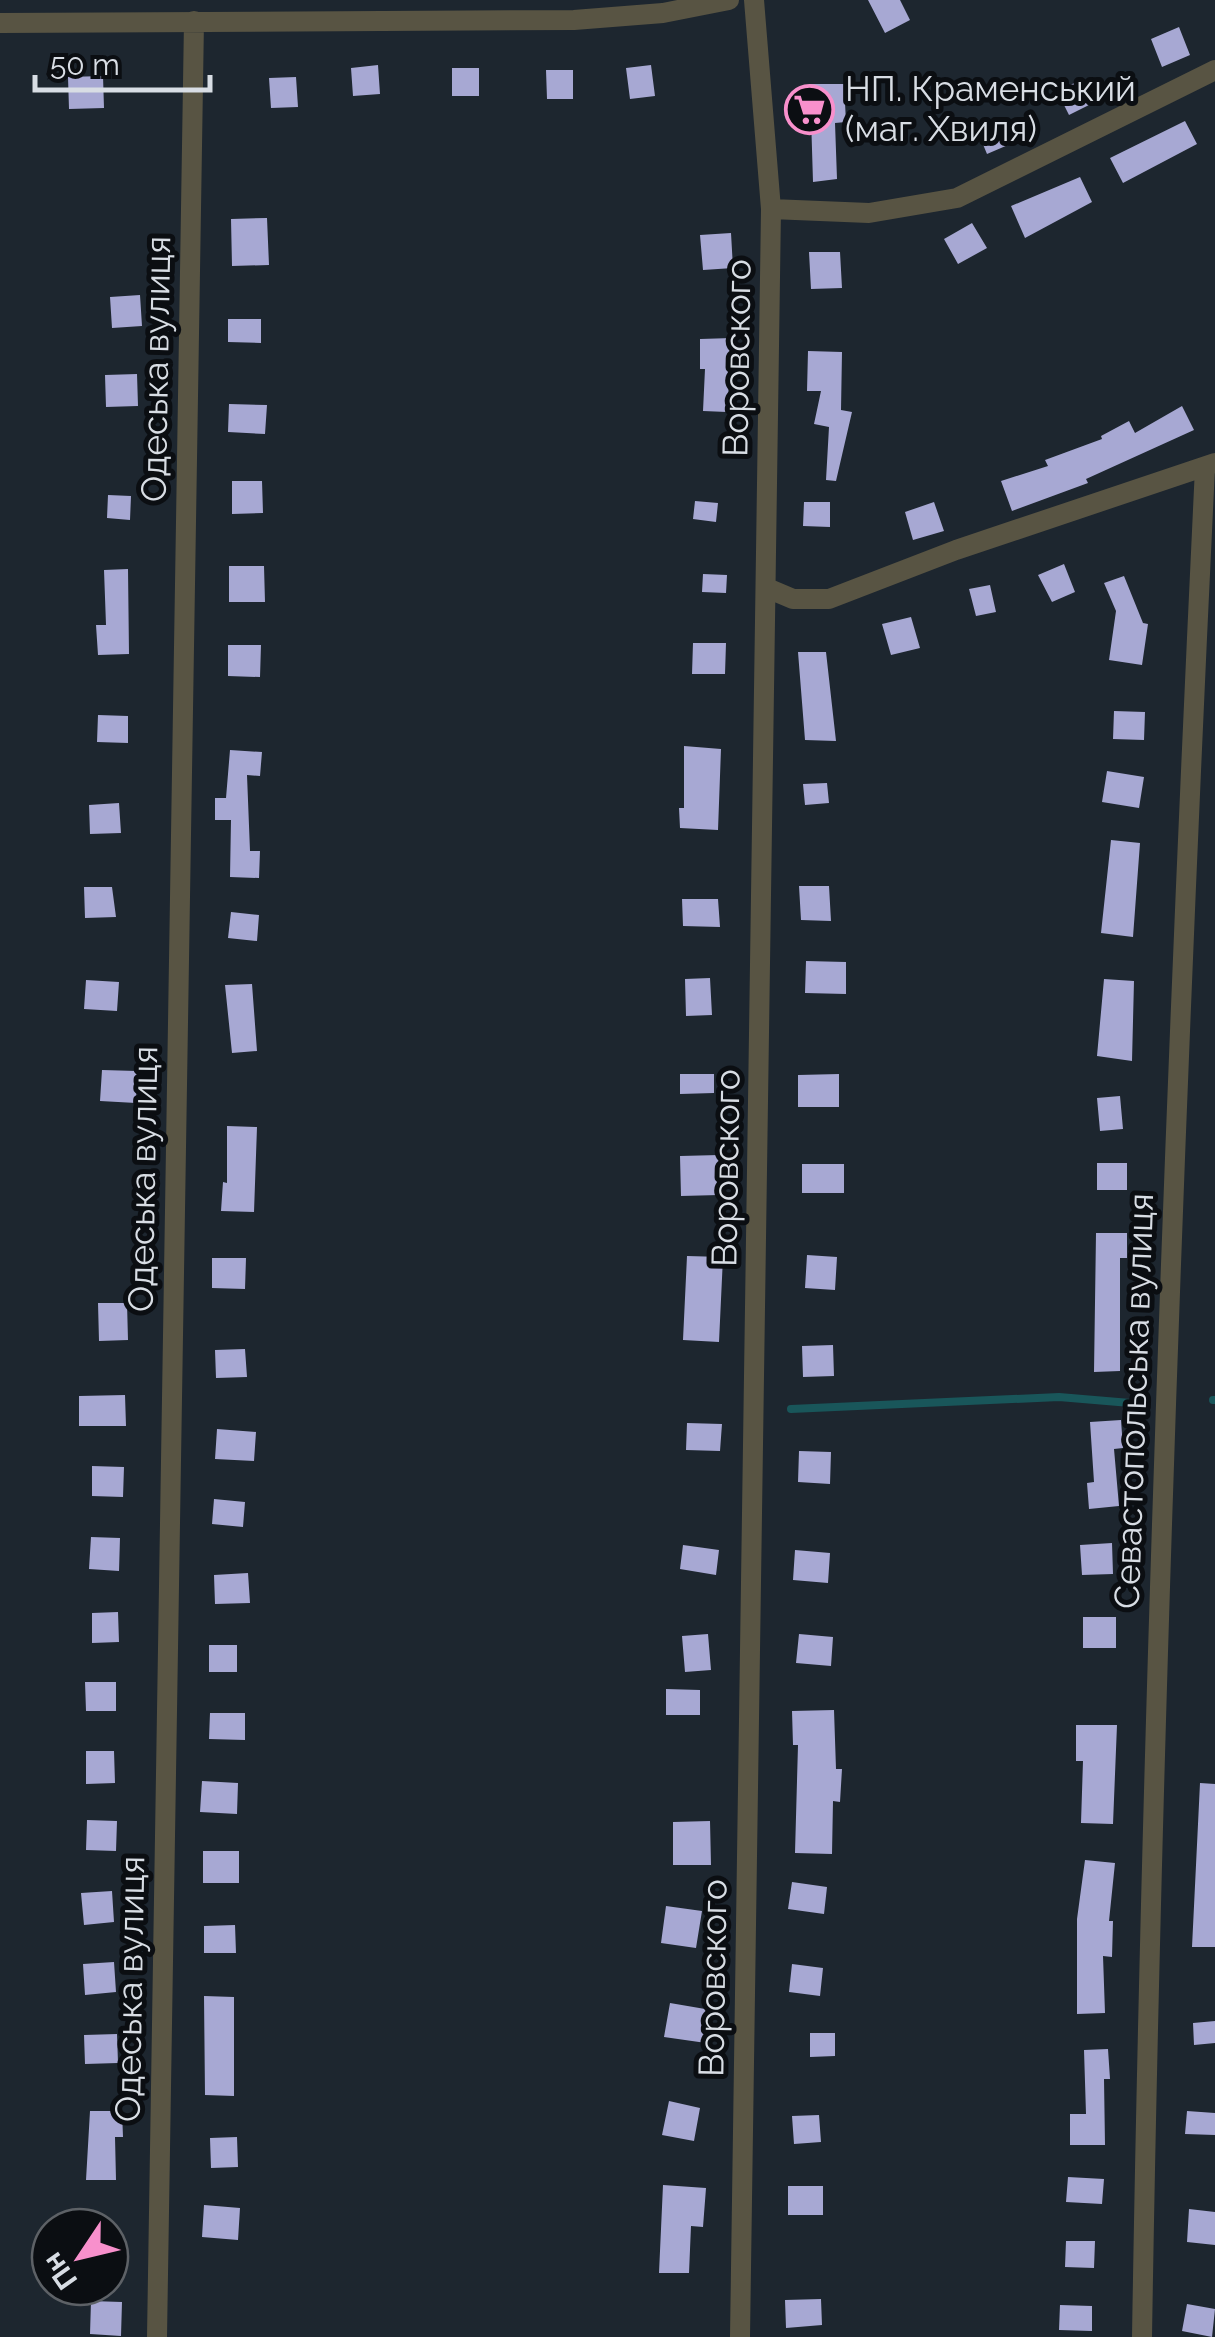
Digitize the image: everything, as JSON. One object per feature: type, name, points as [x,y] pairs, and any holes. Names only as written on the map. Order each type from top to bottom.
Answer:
[{"type":"street","points":[[0,23],[574,20],[664,12],[729,0]]},
{"type":"street","name":"Воровского","points":[[740,2337],[770,210],[754,0]]},
{"type":"street","name":"Одеська вулиця","points":[[157,2337],[194,22]]},
{"type":"street","points":[[770,210],[869,212],[957,198],[1215,70]]},
{"type":"street","points":[[767,588],[793,599],[829,599],[956,550],[1210,466]]},
{"type":"street","name":"Севастопольська вулиця","points":[[1142,2337],[1146,2047],[1180,992],[1210,466]]},
{"type":"building","points":[[868,0],[900,0],[910,20],[885,33]]},
{"type":"building","points":[[1179,27],[1190,55],[1162,67],[1151,39]]},
{"type":"building","points":[[378,65],[380,94],[353,96],[351,68]]},
{"type":"building","points":[[651,65],[655,96],[630,99],[626,68]]},
{"type":"building","points":[[452,68],[479,68],[479,96],[452,96]]},
{"type":"building","points":[[546,70],[573,70],[573,99],[547,99]]},
{"type":"building","points":[[103,76],[104,108],[69,109],[68,77]]},
{"type":"building","points":[[296,77],[298,107],[271,108],[269,78]]},
{"type":"building","points":[[1083,79],[1095,102],[1069,115],[1057,91]]},
{"type":"building","points":[[810,84],[844,84],[846,122],[835,123],[837,179],[813,182]]},
{"type":"building","points":[[1004,118],[1015,142],[987,154],[977,130]]},
{"type":"building","points":[[1185,121],[1197,144],[1123,183],[1110,158]]},
{"type":"building","points":[[1080,177],[1092,202],[1025,238],[1011,206]]},
{"type":"building","points":[[267,218],[269,265],[232,266],[231,219]]},
{"type":"building","points":[[972,223],[987,248],[958,264],[944,239]]},
{"type":"building","points":[[731,233],[733,268],[703,270],[700,235]]},
{"type":"building","points":[[809,252],[840,252],[842,288],[811,289]]},
{"type":"building","points":[[140,295],[142,326],[112,328],[110,297]]},
{"type":"building","points":[[228,319],[261,319],[261,343],[228,342]]},
{"type":"building","points":[[732,338],[727,412],[703,411],[705,369],[700,369],[700,339]]},
{"type":"building","points":[[808,351],[842,352],[841,410],[852,412],[836,481],[826,480],[829,427],[814,424],[821,391],[807,391]]},
{"type":"building","points":[[137,374],[138,406],[106,407],[105,375]]},
{"type":"building","points":[[229,404],[267,405],[265,434],[228,432]]},
{"type":"building","points":[[1182,406],[1194,430],[1086,479],[1088,483],[1012,511],[1001,481],[1048,466],[1045,460],[1102,439],[1101,436],[1129,421],[1135,433]]},
{"type":"building","points":[[232,481],[262,481],[263,513],[232,514]]},
{"type":"building","points":[[108,495],[131,496],[130,520],[107,518]]},
{"type":"building","points":[[695,501],[718,503],[716,522],[693,519]]},
{"type":"building","points":[[804,502],[830,502],[830,527],[803,526]]},
{"type":"building","points":[[934,502],[944,531],[913,540],[905,512]]},
{"type":"building","points":[[1064,564],[1075,592],[1052,602],[1038,575]]},
{"type":"building","points":[[229,566],[264,566],[265,602],[229,602]]},
{"type":"building","points":[[128,569],[129,654],[98,655],[96,625],[106,625],[104,570]]},
{"type":"building","points":[[703,574],[727,575],[726,593],[702,592]]},
{"type":"building","points":[[1124,576],[1143,623],[1148,624],[1142,665],[1109,660],[1116,611],[1104,583]]},
{"type":"building","points":[[990,585],[996,612],[976,616],[969,589]]},
{"type":"building","points":[[911,617],[920,648],[891,655],[882,624]]},
{"type":"building","points":[[693,643],[726,643],[725,674],[692,674]]},
{"type":"building","points":[[228,645],[261,645],[260,677],[228,676]]},
{"type":"building","points":[[798,652],[826,652],[836,741],[805,740]]},
{"type":"building","points":[[1114,711],[1145,712],[1144,740],[1113,739]]},
{"type":"building","points":[[98,715],[128,716],[128,743],[97,742]]},
{"type":"building","points":[[684,746],[721,749],[718,830],[680,828],[679,808],[684,808]]},
{"type":"building","points":[[230,750],[262,752],[260,776],[247,775],[250,851],[260,851],[259,878],[230,877],[231,820],[215,820],[215,798],[226,798]]},
{"type":"building","points":[[1107,771],[1144,777],[1139,808],[1102,802]]},
{"type":"building","points":[[827,783],[829,803],[805,805],[803,784]]},
{"type":"building","points":[[119,803],[121,833],[90,834],[89,805]]},
{"type":"building","points":[[1111,840],[1140,843],[1133,937],[1101,933]]},
{"type":"building","points":[[799,886],[829,886],[831,921],[801,920]]},
{"type":"building","points":[[84,887],[112,887],[116,917],[85,918]]},
{"type":"building","points":[[682,899],[718,899],[720,927],[683,926]]},
{"type":"building","points":[[231,912],[259,915],[257,941],[228,938]]},
{"type":"building","points":[[806,961],[846,962],[846,994],[805,993]]},
{"type":"building","points":[[710,978],[712,1015],[686,1016],[685,979]]},
{"type":"building","points":[[1104,979],[1134,981],[1132,1061],[1097,1056]]},
{"type":"building","points":[[86,980],[119,982],[117,1011],[84,1009]]},
{"type":"building","points":[[252,984],[257,1051],[232,1053],[225,985]]},
{"type":"building","points":[[102,1070],[137,1071],[136,1103],[100,1101]]},
{"type":"building","points":[[680,1074],[714,1074],[714,1093],[680,1094]]},
{"type":"building","points":[[839,1074],[839,1107],[798,1107],[798,1075]]},
{"type":"building","points":[[1120,1096],[1123,1129],[1100,1131],[1097,1098]]},
{"type":"building","points":[[227,1126],[257,1127],[254,1212],[221,1211],[223,1182],[227,1183]]},
{"type":"building","points":[[719,1155],[719,1195],[681,1196],[680,1156]]},
{"type":"building","points":[[1097,1163],[1127,1163],[1127,1190],[1097,1190]]},
{"type":"building","points":[[802,1164],[844,1164],[844,1193],[802,1193]]},
{"type":"building","points":[[1096,1233],[1127,1233],[1127,1258],[1120,1258],[1120,1371],[1094,1372]]},
{"type":"building","points":[[807,1255],[837,1257],[835,1290],[805,1288]]},
{"type":"building","points":[[687,1256],[723,1257],[719,1342],[683,1340]]},
{"type":"building","points":[[212,1258],[246,1258],[245,1289],[212,1288]]},
{"type":"building","points":[[98,1303],[127,1303],[128,1340],[99,1341]]},
{"type":"building","points":[[833,1345],[834,1376],[803,1377],[802,1346]]},
{"type":"building","points":[[245,1349],[247,1377],[216,1378],[215,1350]]},
{"type":"building","points":[[125,1395],[126,1426],[79,1426],[79,1396]]},
{"type":"building","points":[[1121,1420],[1123,1448],[1114,1449],[1119,1506],[1089,1509],[1087,1483],[1094,1482],[1090,1422]]},
{"type":"building","points":[[687,1423],[722,1424],[720,1451],[686,1450]]},
{"type":"building","points":[[217,1429],[256,1432],[254,1461],[215,1459]]},
{"type":"building","points":[[799,1451],[831,1452],[830,1484],[798,1482]]},
{"type":"building","points":[[92,1466],[124,1467],[123,1497],[92,1496]]},
{"type":"building","points":[[214,1499],[245,1502],[243,1527],[212,1524]]},
{"type":"building","points":[[91,1537],[120,1538],[119,1571],[89,1569]]},
{"type":"building","points":[[1112,1543],[1113,1574],[1082,1575],[1080,1545]]},
{"type":"building","points":[[683,1545],[719,1550],[716,1575],[680,1569]]},
{"type":"building","points":[[795,1550],[830,1553],[828,1583],[793,1580]]},
{"type":"building","points":[[248,1573],[250,1603],[215,1604],[214,1575]]},
{"type":"building","points":[[118,1612],[119,1642],[92,1643],[92,1613]]},
{"type":"building","points":[[1083,1617],[1116,1617],[1116,1648],[1083,1648]]},
{"type":"building","points":[[708,1634],[711,1670],[685,1672],[682,1636]]},
{"type":"building","points":[[799,1634],[833,1637],[831,1666],[796,1663]]},
{"type":"building","points":[[209,1645],[237,1645],[237,1672],[209,1672]]},
{"type":"building","points":[[85,1682],[116,1682],[116,1711],[86,1711]]},
{"type":"building","points":[[666,1689],[700,1690],[700,1715],[666,1715]]},
{"type":"building","points":[[834,1710],[836,1769],[842,1769],[840,1802],[833,1801],[832,1854],[795,1853],[798,1745],[793,1745],[792,1711]]},
{"type":"building","points":[[210,1713],[245,1713],[245,1740],[209,1739]]},
{"type":"building","points":[[1076,1725],[1117,1725],[1113,1824],[1081,1823],[1083,1761],[1076,1761]]},
{"type":"building","points":[[86,1751],[114,1751],[115,1783],[86,1784]]},
{"type":"building","points":[[202,1781],[238,1783],[237,1814],[200,1812]]},
{"type":"building","points":[[1200,1783],[1215,1784],[1215,1947],[1192,1947]]},
{"type":"building","points":[[87,1820],[117,1821],[116,1851],[86,1850]]},
{"type":"building","points":[[710,1821],[711,1865],[673,1865],[673,1822]]},
{"type":"building","points":[[203,1851],[239,1851],[239,1883],[203,1883]]},
{"type":"building","points":[[1085,1860],[1115,1863],[1109,1921],[1113,1921],[1112,1957],[1103,1956],[1105,2013],[1077,2014],[1077,1919]]},
{"type":"building","points":[[792,1882],[827,1887],[824,1914],[788,1909]]},
{"type":"building","points":[[112,1891],[114,1922],[84,1925],[81,1893]]},
{"type":"building","points":[[666,1906],[702,1911],[696,1948],[661,1943]]},
{"type":"building","points":[[235,1925],[236,1953],[204,1953],[204,1926]]},
{"type":"building","points":[[114,1962],[116,1992],[85,1995],[83,1964]]},
{"type":"building","points":[[792,1964],[823,1968],[820,1996],[789,1992]]},
{"type":"building","points":[[204,1996],[234,1997],[234,2096],[205,2095]]},
{"type":"building","points":[[670,2003],[711,2010],[706,2043],[664,2037]]},
{"type":"building","points":[[1215,2021],[1215,2043],[1194,2045],[1193,2023]]},
{"type":"building","points":[[810,2033],[835,2033],[835,2056],[810,2057]]},
{"type":"building","points":[[117,2034],[118,2063],[85,2064],[84,2035]]},
{"type":"building","points":[[1108,2049],[1110,2079],[1104,2079],[1105,2145],[1070,2145],[1070,2114],[1086,2114],[1084,2050]]},
{"type":"building","points":[[669,2101],[700,2108],[694,2141],[662,2135]]},
{"type":"building","points":[[90,2111],[122,2111],[123,2137],[115,2137],[116,2180],[86,2180]]},
{"type":"building","points":[[1187,2111],[1215,2113],[1215,2135],[1185,2134]]},
{"type":"building","points":[[819,2115],[821,2142],[794,2144],[792,2116]]},
{"type":"building","points":[[237,2137],[238,2167],[211,2168],[210,2138]]},
{"type":"building","points":[[1068,2177],[1104,2179],[1102,2204],[1066,2202]]},
{"type":"building","points":[[663,2185],[706,2188],[703,2227],[691,2226],[689,2273],[659,2273]]},
{"type":"building","points":[[788,2186],[823,2186],[823,2215],[788,2215]]},
{"type":"building","points":[[204,2205],[240,2208],[238,2240],[202,2237]]},
{"type":"building","points":[[1189,2209],[1215,2212],[1215,2245],[1187,2242]]},
{"type":"building","points":[[1066,2241],[1095,2241],[1094,2268],[1065,2267]]},
{"type":"building","points":[[821,2299],[822,2325],[786,2328],[785,2300]]},
{"type":"building","points":[[1187,2304],[1215,2309],[1212,2337],[1182,2331]]},
{"type":"building","points":[[1060,2305],[1092,2306],[1092,2331],[1059,2330]]},
{"type":"building","points":[[91,2307],[122,2307],[121,2336],[90,2334]]},
{"type":"waterway","points":[[791,1409],[1059,1397],[1142,1404]]},
{"type":"place","name":"НП. Краменський (маг. Хвиля)","points":[[810,109]]}]
